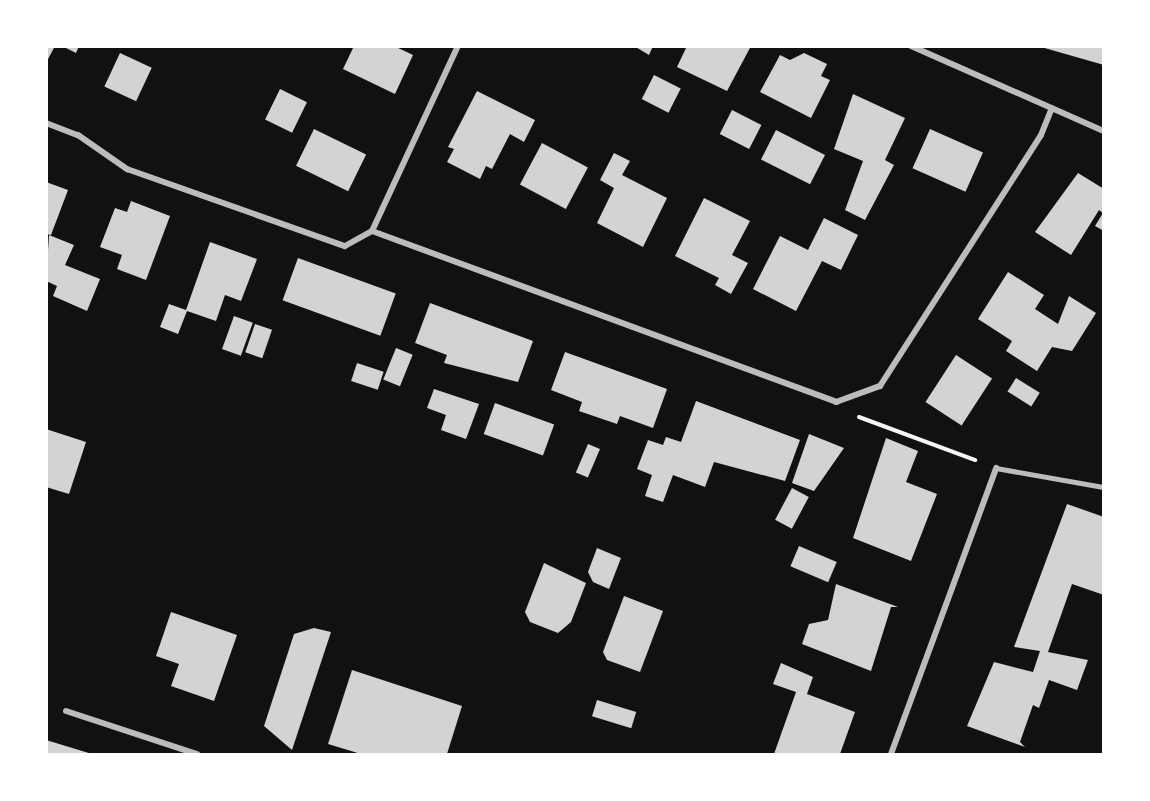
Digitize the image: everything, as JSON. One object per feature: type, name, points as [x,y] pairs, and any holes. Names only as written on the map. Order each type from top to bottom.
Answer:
[{"type":"street","points":[[46,123],[78,135],[127,169],[345,246],[372,231],[458,46]]},
{"type":"street","points":[[911,46],[1104,130]]},
{"type":"street","points":[[372,231],[836,402],[856,399],[880,386],[1041,135],[1052,108]]},
{"type":"street","points":[[891,754],[996,468]]},
{"type":"street","points":[[66,711],[197,754]]},
{"type":"lane","points":[[996,468],[1104,487]]},
{"type":"path","points":[[856,399],[859,417],[996,468]]},
{"type":"building","points":[[46,46],[55,46],[46,63]]},
{"type":"building","points":[[62,46],[79,46],[76,53]]},
{"type":"building","points":[[354,46],[394,46],[413,55],[395,94],[343,69]]},
{"type":"building","points":[[634,46],[653,46],[649,55]]},
{"type":"building","points":[[687,46],[751,46],[727,91],[677,67]]},
{"type":"building","points":[[1041,46],[1104,46],[1104,65],[1041,47]]},
{"type":"building","points":[[120,53],[152,68],[136,101],[104,87]]},
{"type":"building","points":[[804,53],[827,64],[821,76],[830,80],[811,118],[760,92],[780,55],[790,60]]},
{"type":"building","points":[[654,75],[681,89],[668,113],[642,99]]},
{"type":"building","points":[[280,89],[307,102],[292,133],[265,120]]},
{"type":"building","points":[[477,91],[535,120],[524,142],[510,134],[492,169],[486,166],[480,179],[447,162],[454,149],[448,147]]},
{"type":"building","points":[[853,94],[905,118],[885,160],[894,165],[865,220],[845,210],[863,161],[834,149]]},
{"type":"building","points":[[732,110],[761,125],[749,149],[720,134]]},
{"type":"building","points":[[314,129],[366,154],[348,191],[296,166]]},
{"type":"building","points":[[930,129],[983,153],[965,192],[913,168]]},
{"type":"building","points":[[776,130],[825,155],[810,184],[761,159]]},
{"type":"building","points":[[542,143],[588,167],[566,209],[520,184]]},
{"type":"building","points":[[614,153],[630,161],[622,175],[667,198],[643,247],[597,223],[614,188],[600,180]]},
{"type":"building","points":[[1078,173],[1104,189],[1104,231],[1095,226],[1103,213],[1099,210],[1071,255],[1035,232]]},
{"type":"building","points":[[46,182],[68,190],[51,235],[46,234]]},
{"type":"building","points":[[704,198],[750,221],[732,255],[748,263],[731,294],[715,285],[719,278],[675,256]]},
{"type":"building","points":[[131,201],[170,216],[146,280],[117,269],[122,255],[100,247],[115,208],[127,212]]},
{"type":"building","points":[[824,218],[858,235],[841,270],[822,261],[796,311],[753,289],[780,236],[808,250]]},
{"type":"building","points":[[49,235],[74,245],[65,265],[100,279],[87,311],[53,296],[57,286],[46,281]]},
{"type":"building","points":[[210,242],[257,259],[241,301],[225,295],[216,321],[187,311],[178,334],[160,327],[169,304],[186,310]]},
{"type":"building","points":[[298,258],[396,294],[380,336],[283,300]]},
{"type":"building","points":[[1008,272],[1044,295],[1035,309],[1058,324],[1069,296],[1096,313],[1072,351],[1052,347],[1037,371],[1006,351],[1012,341],[978,319]]},
{"type":"building","points":[[430,303],[533,341],[518,382],[444,363],[447,355],[415,343]]},
{"type":"building","points":[[234,316],[253,323],[241,356],[222,349]]},
{"type":"building","points":[[255,324],[272,330],[262,358],[245,352]]},
{"type":"building","points":[[396,348],[413,355],[400,386],[383,380]]},
{"type":"building","points":[[565,352],[667,389],[653,428],[620,416],[617,424],[579,411],[582,402],[551,390]]},
{"type":"building","points":[[956,355],[992,378],[962,425],[926,402]]},
{"type":"building","points":[[357,363],[384,372],[378,390],[351,381]]},
{"type":"building","points":[[1016,378],[1040,393],[1031,406],[1008,392]]},
{"type":"building","points":[[434,389],[479,404],[466,439],[441,430],[446,415],[427,408]]},
{"type":"building","points":[[696,401],[800,440],[785,481],[714,462],[705,487],[673,475],[663,502],[645,496],[652,475],[637,469],[648,440],[663,445],[666,437],[681,442]]},
{"type":"building","points":[[495,403],[554,425],[543,456],[484,434]]},
{"type":"building","points":[[46,429],[86,442],[69,494],[46,487]]},
{"type":"building","points":[[809,434],[844,448],[814,491],[792,483]]},
{"type":"building","points":[[886,438],[918,451],[906,482],[937,494],[911,561],[853,538]]},
{"type":"building","points":[[588,444],[600,449],[588,478],[576,473]]},
{"type":"building","points":[[792,488],[809,497],[792,529],[775,520]]},
{"type":"building","points":[[1067,504],[1104,517],[1104,595],[1072,584],[1048,652],[1088,660],[1077,690],[1049,680],[1039,708],[1033,705],[1020,742],[1025,747],[967,726],[994,662],[1033,672],[1040,651],[1014,647]]},
{"type":"building","points":[[799,546],[837,562],[828,582],[790,566]]},
{"type":"building","points":[[597,548],[621,558],[609,589],[593,582],[588,572]]},
{"type":"building","points":[[544,563],[586,583],[571,622],[558,633],[530,622],[525,612]]},
{"type":"building","points":[[836,584],[898,607],[891,607],[871,671],[802,644],[809,624],[828,620]]},
{"type":"building","points":[[624,596],[663,611],[640,672],[607,660],[603,652]]},
{"type":"building","points":[[171,612],[237,635],[214,701],[171,686],[179,664],[156,656]]},
{"type":"building","points":[[314,628],[331,632],[292,750],[264,726],[294,634]]},
{"type":"building","points":[[781,663],[813,677],[807,694],[855,712],[840,754],[774,754],[796,692],[773,684]]},
{"type":"building","points":[[352,670],[462,706],[447,754],[361,754],[328,744]]},
{"type":"building","points":[[597,700],[636,712],[631,728],[592,716]]},
{"type":"building","points":[[46,740],[92,754],[46,754]]}]
